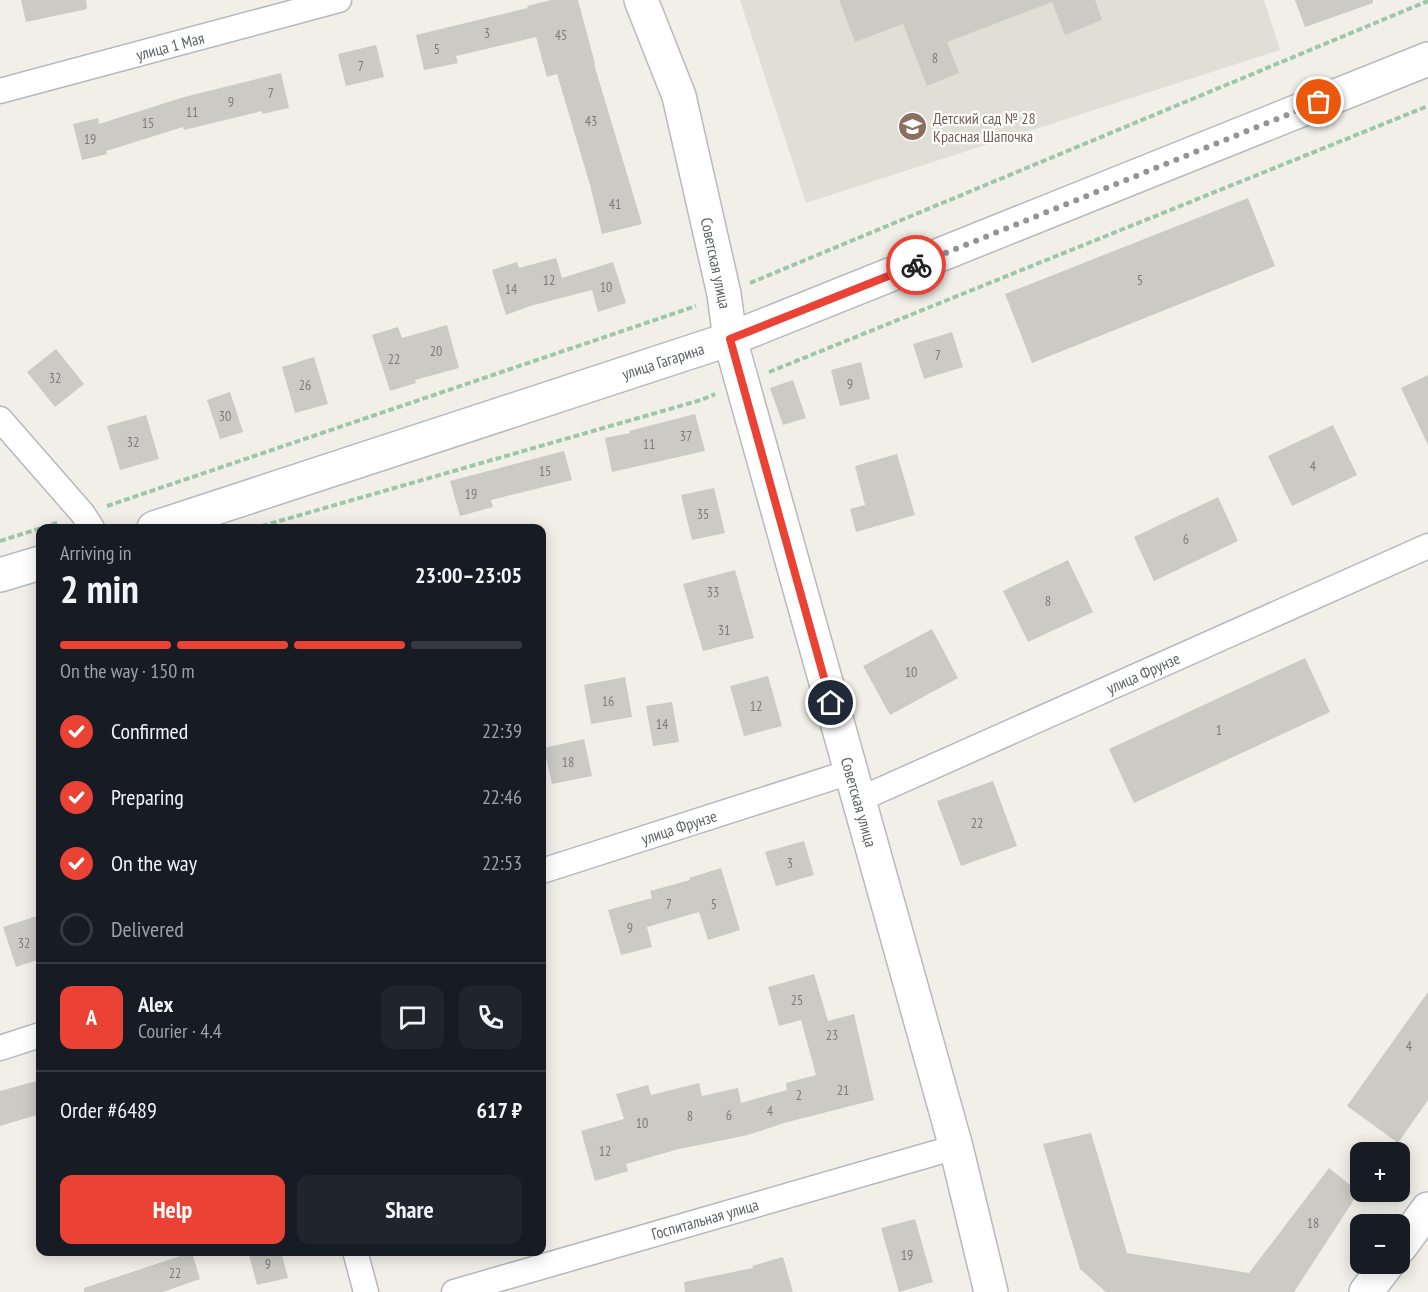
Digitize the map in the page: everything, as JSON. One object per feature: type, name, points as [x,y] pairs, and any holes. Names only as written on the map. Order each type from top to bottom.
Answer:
[{"type":"street","name":"улица 1 Мая","points":[[0,92],[339,0]]},
{"type":"street","name":"Советская улица","points":[[641,0],[678,96],[724,294],[730,339],[956,1147],[991,1292]]},
{"type":"street","name":"улица Гагарина","points":[[166,524],[730,339],[1428,59]]},
{"type":"street","points":[[0,419],[89,524]]},
{"type":"street","name":"улица Фрунзе","points":[[546,870],[854,786],[1428,546]]},
{"type":"street","points":[[0,575],[36,564]]},
{"type":"street","points":[[0,1048],[36,1036]]},
{"type":"street","name":"Госпитальная улица","points":[[454,1292],[956,1147]]},
{"type":"street","points":[[1410,1233],[1428,1209]]},
{"type":"street","points":[[356,1256],[366,1292]]},
{"type":"street","points":[[1366,1292],[1380,1274]]},
{"type":"path","points":[[269,524],[701,400],[1428,106]]},
{"type":"shaded area","name":"Детский сад № 28 Красная Шапочка","points":[[740,0],[1264,0],[1280,50],[806,203]]},
{"type":"building","points":[[21,0],[86,0],[87,9],[26,22]]},
{"type":"building","points":[[551,0],[578,0],[594,64],[642,224],[602,234],[557,74],[547,77],[536,37],[456,56],[458,63],[424,70],[416,35],[528,8],[527,6]]},
{"type":"building","points":[[839,0],[1095,0],[1102,20],[1065,35],[1052,2],[947,42],[959,73],[927,86],[903,24],[855,42]]},
{"type":"building","points":[[1295,0],[1373,0],[1373,3],[1305,27]]},
{"type":"building","points":[[376,45],[384,77],[346,86],[338,54]]},
{"type":"building","points":[[281,73],[289,108],[262,114],[262,111],[184,130],[183,127],[106,151],[107,154],[82,160],[73,124],[98,118],[99,124],[184,97]]},
{"type":"building","points":[[1248,198],[1275,266],[1032,363],[1005,294]]},
{"type":"building","points":[[556,258],[562,278],[613,262],[626,303],[598,312],[592,290],[530,306],[506,315],[492,270],[517,262],[519,268]]},
{"type":"building","points":[[447,325],[459,368],[415,380],[416,383],[390,391],[372,335],[398,327],[402,338]]},
{"type":"building","points":[[952,332],[963,367],[924,379],[913,344]]},
{"type":"building","points":[[56,349],[84,384],[55,407],[27,372]]},
{"type":"building","points":[[314,357],[328,404],[295,413],[282,367]]},
{"type":"building","points":[[861,362],[870,399],[840,406],[831,370]]},
{"type":"building","points":[[1428,375],[1428,445],[1401,388]]},
{"type":"building","points":[[793,380],[806,418],[783,425],[770,388]]},
{"type":"building","points":[[230,392],[243,432],[220,439],[207,400]]},
{"type":"building","points":[[695,414],[705,451],[612,472],[605,438]]},
{"type":"building","points":[[146,415],[159,459],[120,470],[107,426]]},
{"type":"building","points":[[1333,425],[1357,475],[1292,506],[1268,456]]},
{"type":"building","points":[[564,451],[572,480],[491,500],[493,507],[460,516],[450,481]]},
{"type":"building","points":[[897,454],[915,515],[856,532],[850,509],[865,505],[855,466]]},
{"type":"building","points":[[714,488],[725,533],[692,540],[681,495]]},
{"type":"building","points":[[1218,497],[1238,541],[1154,581],[1134,537]]},
{"type":"building","points":[[1068,560],[1093,612],[1028,642],[1003,591]]},
{"type":"building","points":[[735,570],[754,638],[703,651],[683,584]]},
{"type":"building","points":[[932,629],[958,678],[890,715],[863,666]]},
{"type":"building","points":[[1305,658],[1330,712],[1134,803],[1109,749]]},
{"type":"building","points":[[768,676],[782,726],[744,736],[730,686]]},
{"type":"building","points":[[625,677],[632,717],[591,724],[584,685]]},
{"type":"building","points":[[672,702],[679,742],[653,746],[646,706]]},
{"type":"building","points":[[584,739],[592,776],[552,784],[546,748]]},
{"type":"building","points":[[993,781],[1017,846],[961,866],[937,801]]},
{"type":"building","points":[[804,841],[814,875],[776,886],[765,852]]},
{"type":"building","points":[[721,868],[740,930],[708,940],[699,912],[647,927],[652,947],[621,955],[608,910],[652,898],[650,891],[690,880],[689,878]]},
{"type":"building","points":[[36,916],[36,960],[16,967],[3,927]]},
{"type":"building","points":[[814,974],[828,1021],[854,1014],[874,1100],[784,1123],[748,1135],[679,1149],[626,1164],[628,1171],[595,1181],[581,1131],[624,1119],[616,1094],[648,1085],[651,1095],[699,1083],[702,1096],[738,1088],[741,1103],[787,1090],[786,1083],[816,1075],[801,1020],[779,1026],[768,987]]},
{"type":"building","points":[[1428,992],[1428,1100],[1399,1142],[1347,1106]]},
{"type":"building","points":[[36,1081],[36,1115],[0,1126],[0,1091]]},
{"type":"building","points":[[1091,1133],[1127,1253],[1249,1273],[1329,1168],[1350,1185],[1350,1202],[1352,1202],[1294,1292],[1106,1292],[1080,1269],[1043,1144]]},
{"type":"building","points":[[915,1219],[933,1282],[899,1292],[881,1228]]},
{"type":"building","points":[[180,1256],[193,1256],[200,1279],[163,1292],[84,1292],[84,1288]]},
{"type":"building","points":[[249,1256],[282,1256],[288,1278],[257,1285]]},
{"type":"building","points":[[783,1257],[793,1292],[685,1292],[684,1282],[753,1268],[752,1266]]},
{"type":"way so far","points":[[916,265],[1319,102]]},
{"type":"place","name":"Детский сад № 28 Красная Шапочка","points":[[912,127]]},
{"type":"route","points":[[831,703],[730,339],[916,265]]}]
